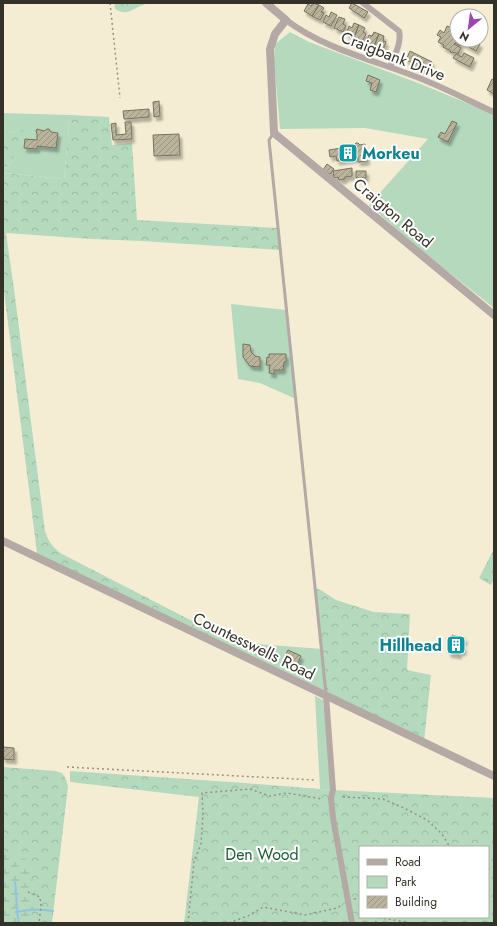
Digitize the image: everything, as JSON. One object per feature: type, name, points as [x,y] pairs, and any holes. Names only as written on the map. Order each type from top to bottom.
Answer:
[{"type":"street","points":[[266,3],[286,20],[275,34],[270,49],[274,133]]},
{"type":"street","points":[[363,3],[399,31],[399,42],[390,67]]},
{"type":"street","name":"Craigbank Drive","points":[[286,20],[311,37],[334,47],[415,76],[494,112]]},
{"type":"street","name":"Craigton Road","points":[[274,133],[494,315]]},
{"type":"street","name":"Countesswells Road","points":[[3,541],[494,776]]},
{"type":"street","points":[[326,696],[333,790],[331,798],[333,818],[352,923]]},
{"type":"lane","points":[[274,133],[269,140],[326,696]]},
{"type":"path","points":[[110,3],[120,98]]},
{"type":"path","points":[[67,767],[315,780]]},
{"type":"path","points":[[188,923],[194,862],[201,844],[203,814],[202,793],[250,789],[270,796],[287,793],[322,799]]},
{"type":"path","points":[[343,797],[383,799],[404,808],[427,820],[442,834],[449,846]]},
{"type":"path","points":[[28,892],[40,897],[42,906],[39,923]]},
{"type":"path","points":[[229,923],[250,915],[263,906],[305,915],[337,908],[347,901]]},
{"type":"path","points":[[376,923],[375,918],[384,918],[412,923]]},
{"type":"green space","points":[[114,3],[158,3],[145,4],[130,11],[123,12],[115,9]]},
{"type":"green space","points":[[290,32],[309,42],[418,83],[494,114],[494,308],[412,243],[369,205],[428,139],[365,128],[280,129],[274,61],[275,44]]},
{"type":"green space","points":[[3,113],[69,115],[68,142],[71,143],[71,147],[67,147],[64,179],[3,173],[3,171],[11,163],[21,131],[12,133],[3,129]]},
{"type":"green space","points":[[69,115],[109,117],[112,145],[132,143],[137,220],[278,228],[280,250],[6,233],[45,531],[51,544],[62,554],[233,642],[222,647],[37,553],[3,283],[3,173],[64,179],[67,147],[71,147],[71,143],[68,142]]},
{"type":"green space","points":[[3,129],[12,133],[24,130],[22,151],[15,152],[11,163],[3,171]]},
{"type":"green space","points":[[231,304],[286,310],[296,399],[260,383],[238,379]]},
{"type":"green space","points":[[494,549],[494,579],[491,585],[479,578]]},
{"type":"green space","points":[[316,589],[319,589],[336,600],[374,612],[410,614],[407,670],[431,675],[424,742],[326,696]]},
{"type":"green space","points":[[233,642],[322,649],[326,696],[222,647]]},
{"type":"green space","points":[[315,696],[323,700],[333,790],[320,789]]},
{"type":"green space","points":[[3,767],[55,771],[62,773],[66,779],[68,786],[52,923],[3,923]]},
{"type":"green space","name":"Den Wood","points":[[70,771],[333,790],[494,798],[494,923],[184,923],[199,797],[70,782]]},
{"type":"green space","points":[[3,854],[26,859],[35,887],[34,909],[26,923],[3,923]]},
{"type":"building","points":[[313,3],[319,5],[312,16],[304,11],[308,4],[311,6]]},
{"type":"building","points":[[352,3],[368,12],[364,18],[349,8]]},
{"type":"building","points":[[319,5],[324,8],[321,12],[324,13],[320,20],[312,16]]},
{"type":"building","points":[[331,12],[337,15],[331,26],[323,22],[326,15],[329,17]]},
{"type":"building","points":[[339,17],[345,19],[343,24],[346,26],[343,32],[334,28]]},
{"type":"building","points":[[354,23],[359,25],[354,37],[346,34],[349,26],[352,28]]},
{"type":"building","points":[[359,25],[365,28],[363,32],[366,34],[363,41],[354,37]]},
{"type":"building","points":[[447,26],[449,27],[449,48],[461,48],[458,54],[450,52],[451,51],[443,47],[444,45],[438,42],[441,37],[437,35],[440,30],[444,33]]},
{"type":"building","points":[[374,32],[379,34],[374,46],[366,42],[369,35],[372,36]]},
{"type":"building","points":[[379,34],[384,36],[383,41],[386,42],[383,50],[374,46]]},
{"type":"building","points":[[471,48],[478,48],[476,51]]},
{"type":"building","points":[[410,51],[432,62],[428,72],[411,65],[412,63],[406,60]]},
{"type":"building","points":[[464,53],[474,58],[470,67],[453,58],[456,54],[462,57]]},
{"type":"building","points":[[368,75],[380,80],[376,92],[370,90],[372,83],[366,81]]},
{"type":"building","points":[[492,79],[494,80],[494,94],[487,90]]},
{"type":"building","points":[[159,101],[160,116],[154,117],[153,102]]},
{"type":"building","points":[[149,109],[149,117],[124,119],[123,111]]},
{"type":"building","points":[[452,121],[457,123],[448,142],[438,137],[441,132],[445,134]]},
{"type":"building","points":[[125,122],[131,122],[132,139],[113,140],[111,124],[116,123],[116,135],[126,134]]},
{"type":"building","points":[[37,129],[44,131],[49,129],[51,132],[58,133],[56,148],[37,146],[37,149],[24,148],[25,139],[37,140]]},
{"type":"building","points":[[179,134],[180,155],[154,156],[153,135]]},
{"type":"building","name":"Morkeu","points":[[356,143],[360,145],[365,144],[367,161],[358,162],[358,158],[337,161],[336,156],[330,157],[329,150],[354,146]]},
{"type":"building","points":[[327,164],[334,169],[330,174],[323,170]]},
{"type":"building","points":[[352,168],[352,176],[339,180],[338,177],[334,178],[333,171]]},
{"type":"building","points":[[356,171],[366,171],[366,178],[356,178]]},
{"type":"building","points":[[243,344],[250,345],[251,352],[255,356],[260,357],[260,367],[250,366],[243,357]]},
{"type":"building","points":[[269,354],[286,354],[286,362],[284,362],[283,370],[274,370],[274,374],[269,373],[270,365],[266,365]]},
{"type":"building","name":"Hillhead","points":[[452,635],[465,638],[464,642],[461,642],[464,648],[463,652],[459,651],[459,655],[448,653]]},
{"type":"building","points":[[288,650],[301,656],[297,665],[284,658]]},
{"type":"building","points":[[3,747],[14,748],[14,760],[3,759]]},
{"type":"waterway","points":[[15,882],[19,923]]},
{"type":"waterway","points":[[16,912],[25,910],[53,911]]},
{"type":"place","name":"Morkeu","points":[[348,153]]},
{"type":"place","name":"Hillhead","points":[[456,645]]}]
